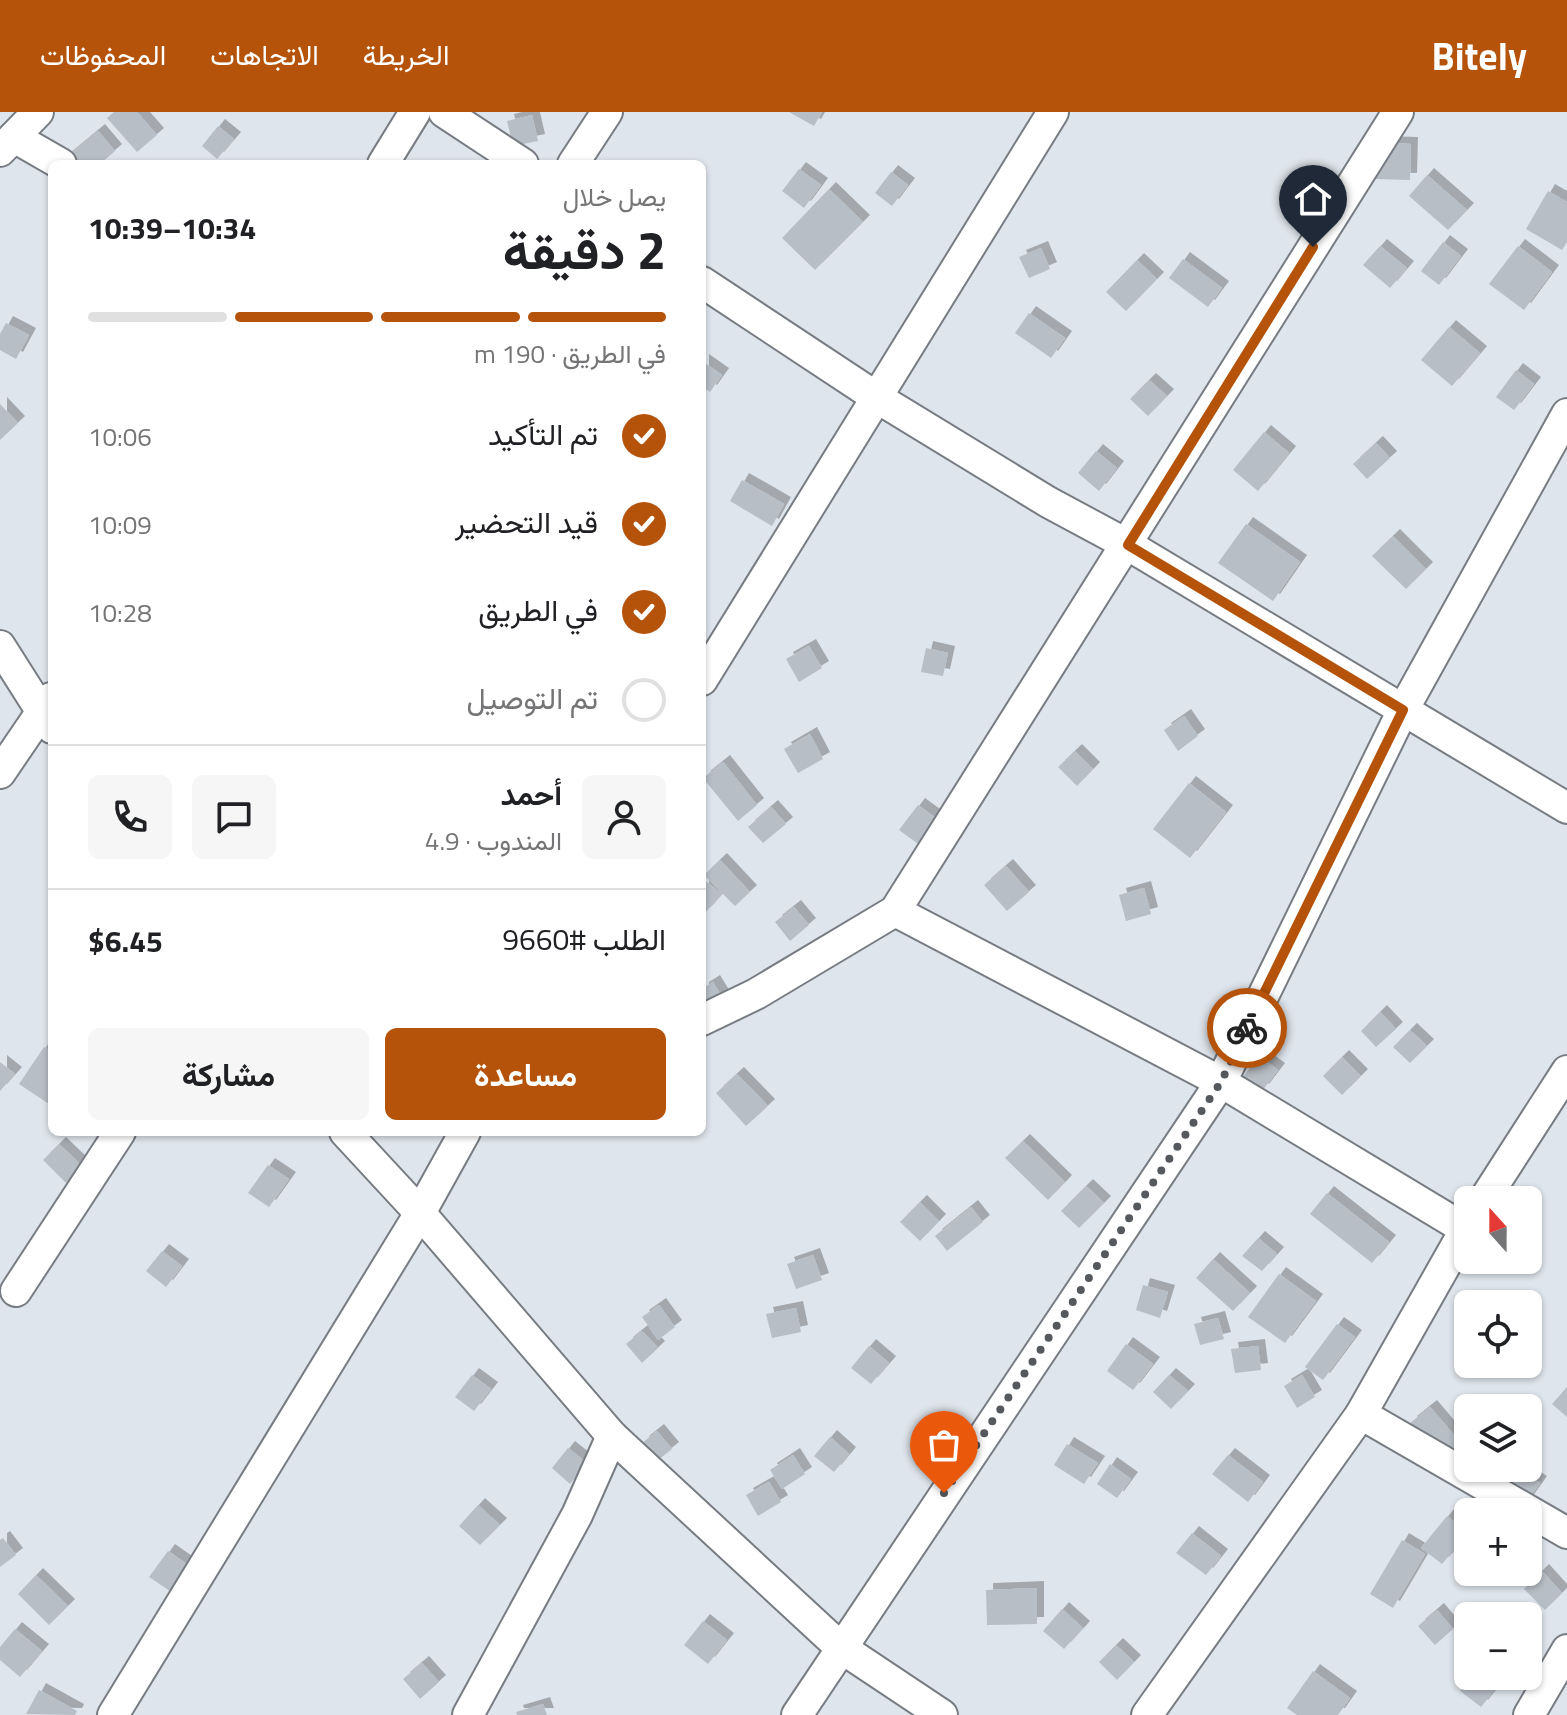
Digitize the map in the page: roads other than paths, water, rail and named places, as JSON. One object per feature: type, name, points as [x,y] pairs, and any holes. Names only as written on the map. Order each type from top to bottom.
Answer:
[{"type":"street","points":[[38,112],[7,144],[50,160]]},
{"type":"street","points":[[385,160],[415,112]]},
{"type":"street","points":[[444,112],[517,160]]},
{"type":"street","points":[[576,160],[607,112]]},
{"type":"street","points":[[706,673],[1053,112]]},
{"type":"street","points":[[706,1018],[756,994],[895,911],[1398,112]]},
{"type":"street","points":[[706,285],[876,397],[1048,502],[1128,545],[1567,808]]},
{"type":"street","points":[[797,1715],[1221,1082],[1403,710],[1567,414]]},
{"type":"street","points":[[0,646],[48,711]]},
{"type":"street","points":[[0,773],[48,713]]},
{"type":"street","points":[[895,911],[1221,1082],[1454,1219]]},
{"type":"street","points":[[1493,1186],[1567,1071]]},
{"type":"street","points":[[16,1291],[117,1136]]},
{"type":"street","points":[[349,1136],[420,1213],[612,1436],[840,1647],[942,1715]]},
{"type":"street","points":[[113,1715],[420,1213],[463,1136]]},
{"type":"street","points":[[1147,1715],[1361,1414],[1454,1250]]},
{"type":"street","points":[[1361,1414],[1567,1533]]},
{"type":"street","points":[[468,1715],[577,1515],[612,1436]]},
{"type":"street","points":[[1529,1715],[1567,1650]]}]
